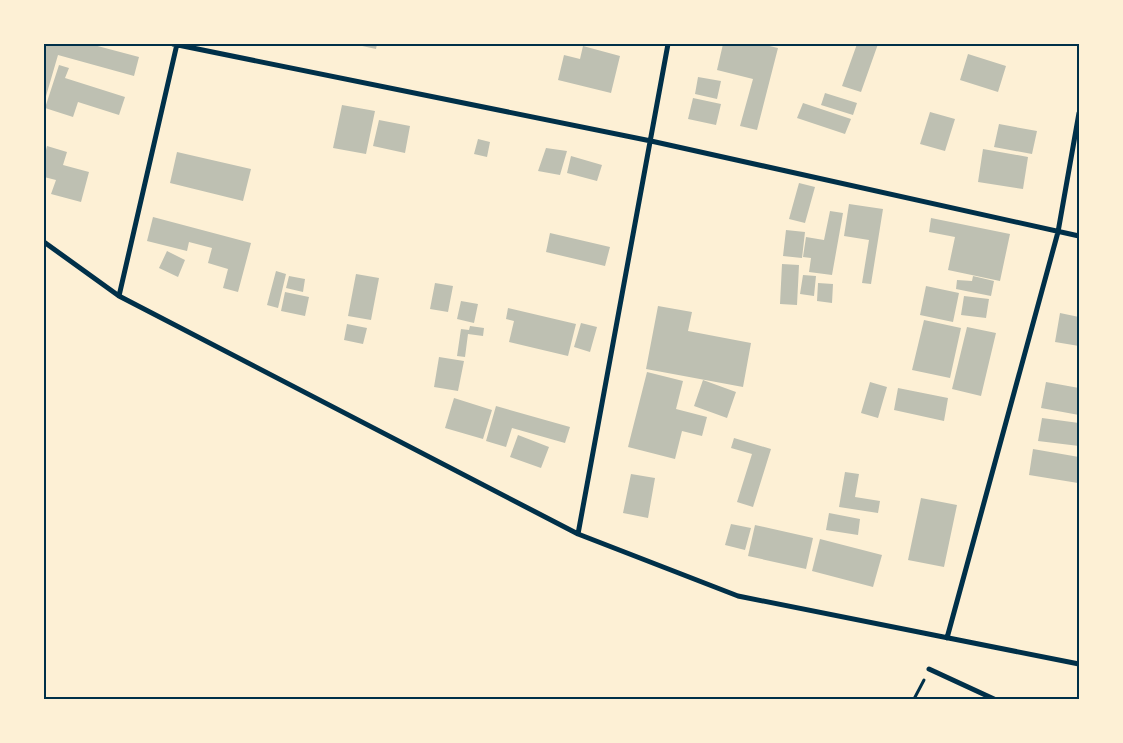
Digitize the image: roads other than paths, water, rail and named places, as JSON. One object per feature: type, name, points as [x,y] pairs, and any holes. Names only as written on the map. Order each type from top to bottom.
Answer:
[{"type":"street","points":[[119,296],[176,44],[651,141],[1079,236]]},
{"type":"street","points":[[578,534],[668,44]]},
{"type":"street","points":[[947,638],[1058,232],[1079,113]]},
{"type":"street","points":[[44,242],[119,296],[578,534],[738,596],[1079,664]]},
{"type":"street","points":[[929,669],[994,699]]}]
